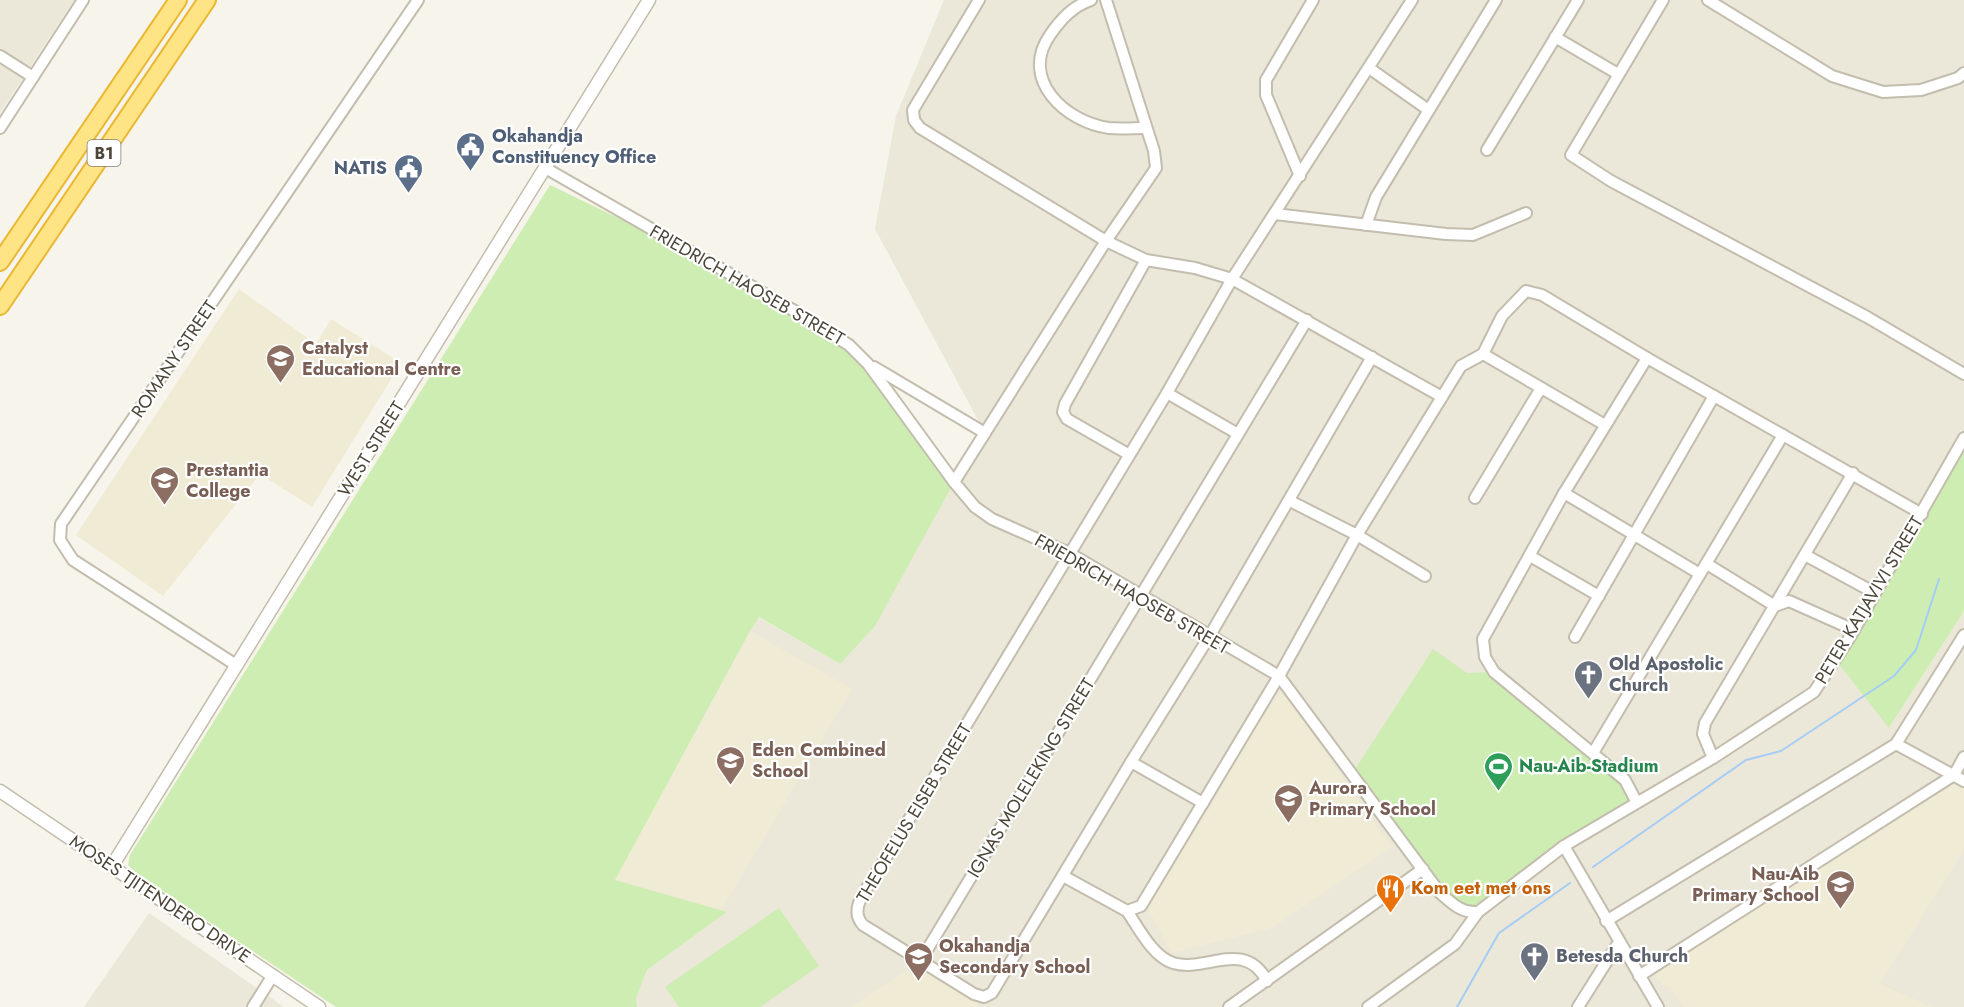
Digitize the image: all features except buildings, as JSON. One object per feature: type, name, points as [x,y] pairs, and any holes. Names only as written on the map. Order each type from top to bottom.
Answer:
[{"type":"highway","name":"B1","points":[[0,262],[178,0]]},
{"type":"highway","name":"B1","points":[[0,306],[207,0]]},
{"type":"street","points":[[0,128],[83,0]]},
{"type":"street","name":"ROMANY STREET","points":[[236,665],[73,560],[60,540],[61,524],[418,0]]},
{"type":"street","name":"WEST STREET","points":[[112,866],[547,169],[649,0]]},
{"type":"street","points":[[979,0],[913,110],[914,120],[920,129],[1106,241],[1146,260],[1195,268],[1232,279],[1443,397]]},
{"type":"street","points":[[1091,0],[1081,3],[1061,19],[1042,45],[1038,68],[1046,89],[1062,107],[1084,120],[1108,128],[1146,128]]},
{"type":"street","points":[[954,482],[1106,241],[1156,168],[1146,128],[1106,0]]},
{"type":"street","points":[[1300,176],[1266,95],[1266,80],[1313,0]]},
{"type":"street","points":[[1069,553],[1167,393],[1232,279],[1412,0]]},
{"type":"street","points":[[1366,225],[1376,197],[1427,109],[1496,0]]},
{"type":"street","points":[[1487,150],[1578,0]]},
{"type":"street","points":[[1663,0],[1571,155],[1611,181],[1867,317],[1964,374]]},
{"type":"street","points":[[1708,0],[1832,76],[1883,92],[1921,90],[1958,78],[1964,73]]},
{"type":"street","points":[[1555,37],[1618,74]]},
{"type":"street","points":[[0,56],[33,77]]},
{"type":"street","points":[[1369,68],[1427,109]]},
{"type":"street","name":"FRIEDRICH HAOSEB STREET","points":[[547,169],[793,310],[849,345],[868,364],[954,482],[975,507],[992,519],[1069,553],[1279,676],[1440,893],[1459,910],[1467,913],[1478,912]]},
{"type":"street","points":[[1275,214],[1473,235],[1526,213]]},
{"type":"street","points":[[1128,454],[1066,419],[1063,412],[1065,404],[1146,260]]},
{"type":"street","points":[[1126,911],[1141,906],[1279,676],[1357,536],[1461,366],[1483,354],[1503,316],[1526,291],[1542,295],[1647,358],[1923,514]]},
{"type":"street","name":"IGNAS MOLELEKING STREET","points":[[921,960],[1307,320]]},
{"type":"street","points":[[1483,354],[1605,425]]},
{"type":"street","name":"THEOFELUS EISEB STREET","points":[[1069,553],[856,909],[856,915],[862,926],[974,994],[984,997],[992,993],[1209,637],[1372,357]]},
{"type":"street","points":[[1636,801],[1625,780],[1494,672],[1485,657],[1482,639],[1564,493],[1647,358]]},
{"type":"street","points":[[868,364],[985,433]]},
{"type":"street","points":[[1475,498],[1541,388]]},
{"type":"street","points":[[1167,393],[1238,434]]},
{"type":"street","points":[[1575,637],[1714,396]]},
{"type":"street","points":[[1593,753],[1783,435]]},
{"type":"street","name":"PETER KATJAVIVI STREET","points":[[1368,1007],[1455,944],[1478,912],[1564,846],[1636,801],[1713,758],[1814,692],[1923,514],[1964,438]]},
{"type":"street","points":[[1713,758],[1703,734],[1705,723],[1853,473]]},
{"type":"street","points":[[1564,493],[1700,574]]},
{"type":"street","points":[[1290,501],[1357,536],[1425,576]]},
{"type":"street","points":[[1805,555],[1875,593]]},
{"type":"street","points":[[1530,556],[1599,596]]},
{"type":"street","points":[[1707,564],[1774,606]]},
{"type":"street","points":[[1774,606],[1789,601],[1854,630]]},
{"type":"street","points":[[1606,921],[1896,744],[1964,635]]},
{"type":"street","points":[[1896,744],[1964,781]]},
{"type":"street","points":[[1640,976],[1954,774],[1964,757]]},
{"type":"street","points":[[1131,762],[1203,803]]},
{"type":"street","name":"MOSES TJITENDERO DRIVE","points":[[0,791],[320,1007]]},
{"type":"street","points":[[1564,846],[1658,1007]]},
{"type":"street","points":[[1228,1007],[1423,869]]},
{"type":"street","points":[[1063,876],[1126,911],[1165,959],[1182,964],[1234,958],[1252,964],[1263,972],[1267,981]]},
{"type":"street","points":[[1578,1007],[1619,942]]},
{"type":"street","points":[[253,1007],[273,975]]},
{"type":"shaded area","points":[[0,0],[74,0],[0,113]]},
{"type":"shaded area","points":[[944,0],[1964,0],[1964,438],[1835,659],[1890,727],[1964,611],[1964,1007],[637,1007],[636,998],[647,970],[727,912],[615,880],[758,617],[840,664],[985,433],[875,229],[896,116]]},
{"type":"shaded area","name":"Catalyst Educational Centre","points":[[239,289],[316,344],[331,319],[401,363],[312,507],[260,474],[163,596],[76,535]]},
{"type":"shaded area","name":"Eden Combined School","points":[[750,631],[852,689],[721,911],[615,880]]},
{"type":"shaded area","name":"Aurora Primary School","points":[[1281,690],[1392,847],[1272,928],[1171,953],[1146,905],[1214,802],[1229,770]]},
{"type":"shaded area","name":"Nau-Aib Primary School","points":[[1955,783],[1964,788],[1964,850],[1880,984],[1932,1007],[1684,1007],[1671,988],[1662,985],[1656,976],[1658,970]]},
{"type":"shaded area","points":[[149,913],[284,1007],[84,1007]]},
{"type":"shaded area","name":"Okahandja Secondary School","points":[[917,964],[975,998],[980,1007],[850,1007]]},
{"type":"green space","points":[[550,185],[711,263],[849,345],[954,482],[875,626],[840,664],[759,617],[750,631],[615,880],[727,912],[647,970],[636,998],[637,1007],[336,1007],[136,873],[128,865],[130,855]]},
{"type":"green space","points":[[1964,438],[1964,611],[1889,728],[1835,659]]},
{"type":"green space","name":"Nau-Aib-Stadium","points":[[1433,649],[1467,673],[1494,672],[1625,780],[1636,801],[1478,912],[1459,910],[1352,774]]},
{"type":"green space","points":[[779,908],[819,966],[760,1007],[679,1007],[665,987]]},
{"type":"waterway","points":[[1593,867],[1746,760],[1781,751],[1894,676],[1916,650],[1939,579]]},
{"type":"waterway","points":[[1457,1007],[1499,933],[1570,883]]},
{"type":"place","name":"Okahandja Constituency Office","points":[[471,172]]},
{"type":"place","name":"NATIS","points":[[408,194]]},
{"type":"place","name":"Catalyst Educational Centre","points":[[281,384]]},
{"type":"place","name":"Prestantia College","points":[[165,506]]},
{"type":"place","name":"Old Apostolic Church","points":[[1588,700]]},
{"type":"place","name":"Eden Combined School","points":[[731,786]]},
{"type":"place","name":"Nau-Aib-Stadium","points":[[1498,792]]},
{"type":"place","name":"Aurora Primary School","points":[[1288,824]]},
{"type":"place","name":"Nau-Aib Primary School","points":[[1840,910]]},
{"type":"place","name":"Kom eet met ons","points":[[1390,914]]},
{"type":"place","name":"Okahandja Secondary School","points":[[918,982]]},
{"type":"place","name":"Betesda Church","points":[[1535,982]]}]
